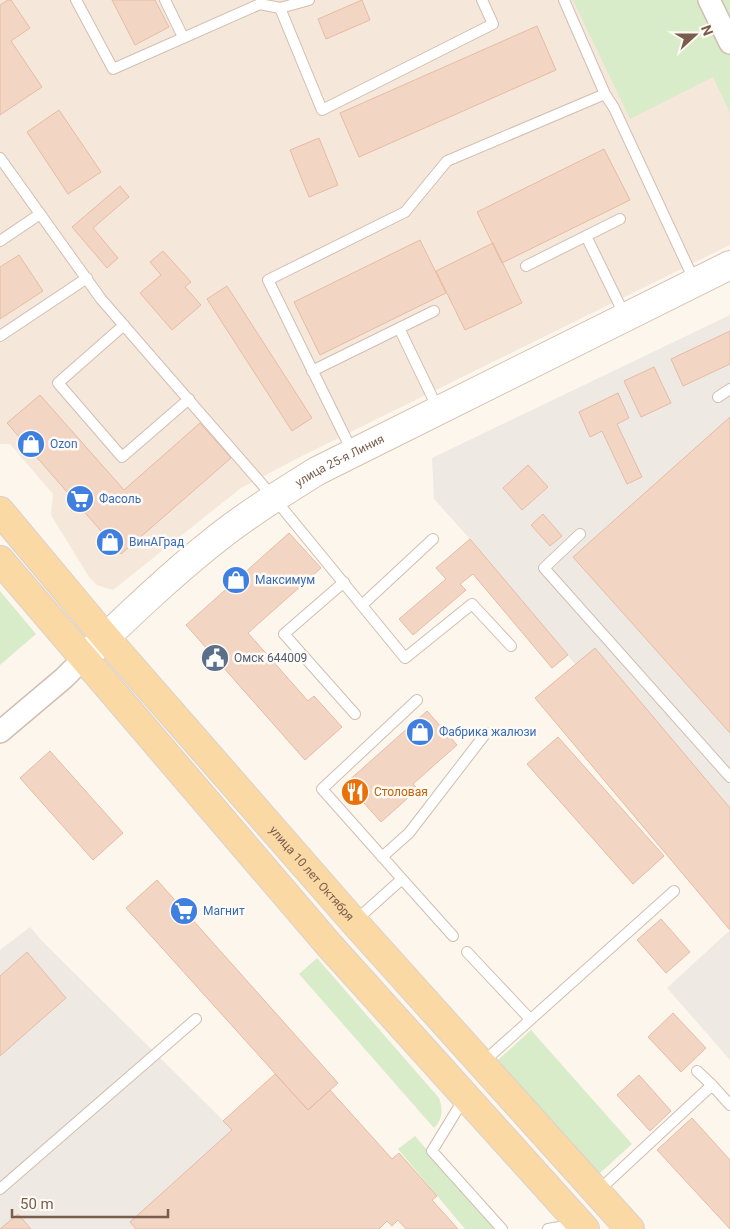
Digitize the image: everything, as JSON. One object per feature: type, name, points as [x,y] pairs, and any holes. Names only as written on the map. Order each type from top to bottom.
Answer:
[{"type":"main road","name":"улица 25-я Линия","points":[[83,660],[148,597],[211,543],[274,498],[317,472],[439,409],[730,265]]},
{"type":"main road","name":"улица 10 лет Октября","points":[[0,511],[106,638],[354,922],[630,1229]]},
{"type":"main road","points":[[0,560],[83,660],[329,944],[583,1226]]},
{"type":"street","points":[[709,0],[730,43]]},
{"type":"street","name":"улица 25-я Линия","points":[[0,732],[83,660]]},
{"type":"lane","points":[[76,0],[113,69],[259,2],[280,8],[309,0]]},
{"type":"lane","points":[[164,0],[183,38]]},
{"type":"lane","points":[[280,8],[322,110],[493,24],[482,0]]},
{"type":"lane","points":[[564,0],[605,94],[614,108],[695,282]]},
{"type":"lane","points":[[353,453],[268,280],[405,212],[447,161],[605,94]]},
{"type":"lane","points":[[0,158],[101,299],[274,498],[405,658],[472,604],[510,646]]},
{"type":"lane","points":[[0,241],[40,214]]},
{"type":"lane","points":[[526,266],[620,219]]},
{"type":"lane","points":[[586,236],[626,317]]},
{"type":"lane","points":[[0,336],[87,278]]},
{"type":"lane","points":[[312,371],[434,311]]},
{"type":"lane","points":[[124,325],[58,383],[122,457],[189,399]]},
{"type":"lane","points":[[399,328],[439,409]]},
{"type":"lane","points":[[718,397],[730,389]]},
{"type":"lane","points":[[580,534],[544,568],[730,777]]},
{"type":"lane","points":[[362,605],[433,539]]},
{"type":"lane","points":[[344,582],[284,634],[355,714]]},
{"type":"lane","points":[[417,700],[322,789],[453,936]]},
{"type":"lane","points":[[382,857],[410,833],[486,732]]},
{"type":"lane","points":[[354,922],[402,879]]},
{"type":"lane","points":[[481,1063],[674,891]]},
{"type":"lane","points":[[467,952],[530,1019]]},
{"type":"lane","points":[[0,1189],[196,1019]]},
{"type":"lane","points":[[697,1071],[712,1084],[730,1105]]},
{"type":"lane","points":[[597,1192],[712,1084]]},
{"type":"lane","points":[[465,1096],[432,1151],[502,1229]]},
{"type":"lane","points":[[548,1229],[583,1226]]},
{"type":"shaded area","points":[[0,0],[730,0],[730,245],[302,456],[241,488],[113,590],[97,585],[89,577],[51,515],[53,494],[10,444],[0,444]]},
{"type":"shaded area","points":[[730,315],[730,930],[535,698],[575,664],[434,499],[432,458]]},
{"type":"shaded area","points":[[30,927],[333,1229],[0,1229],[0,950]]},
{"type":"shaded area","points":[[730,930],[730,1060],[667,988]]},
{"type":"green space","points":[[573,0],[730,0],[730,113],[713,77],[630,119]]},
{"type":"green space","points":[[0,591],[36,634],[0,665]]},
{"type":"green space","points":[[317,958],[439,1098],[441,1114],[434,1128],[299,974]]},
{"type":"green space","points":[[531,1030],[632,1144],[599,1174],[498,1060]]},
{"type":"green space","points":[[415,1136],[496,1229],[465,1229],[398,1149]]},
{"type":"building","points":[[11,0],[30,28],[11,41],[42,87],[0,115],[0,5]]},
{"type":"building","points":[[112,0],[155,0],[169,27],[135,45]]},
{"type":"building","points":[[362,0],[370,20],[326,39],[318,19]]},
{"type":"building","points":[[537,26],[556,70],[359,157],[340,113]]},
{"type":"building","points":[[59,110],[101,172],[68,194],[27,132]]},
{"type":"building","points":[[319,138],[338,185],[309,197],[290,150]]},
{"type":"building","points":[[604,149],[630,200],[502,263],[477,212]]},
{"type":"building","points":[[120,186],[129,197],[93,228],[118,258],[107,268],[72,227]]},
{"type":"building","points":[[420,240],[446,293],[320,355],[294,302]]},
{"type":"building","points":[[493,243],[522,303],[465,330],[436,271]]},
{"type":"building","points":[[163,251],[191,282],[185,287],[201,305],[172,330],[140,293],[161,275],[150,262]]},
{"type":"building","points":[[19,255],[43,291],[0,319],[0,267]]},
{"type":"building","points":[[227,286],[312,418],[292,431],[207,299]]},
{"type":"building","points":[[730,331],[730,364],[683,386],[671,359]]},
{"type":"building","points":[[654,367],[671,403],[641,417],[624,381]]},
{"type":"building","points":[[618,393],[629,418],[617,424],[642,477],[627,484],[602,431],[590,437],[579,412]]},
{"type":"building","points":[[40,395],[124,490],[200,423],[231,458],[121,554],[7,423]]},
{"type":"building","points":[[730,417],[730,733],[573,557]]},
{"type":"building","points":[[528,465],[548,487],[522,510],[503,488]]},
{"type":"building","points":[[543,514],[562,536],[550,546],[531,525]]},
{"type":"building","points":[[289,533],[321,568],[248,633],[308,701],[314,696],[342,727],[305,760],[186,625]]},
{"type":"building","points":[[470,539],[568,655],[552,668],[473,574],[460,584],[466,590],[413,635],[399,619],[446,579],[436,568]]},
{"type":"building","points":[[595,648],[730,808],[730,930],[535,698]]},
{"type":"building","points":[[427,711],[457,745],[413,784],[418,789],[381,822],[346,783]]},
{"type":"building","points":[[558,737],[664,856],[633,884],[527,764]]},
{"type":"building","points":[[50,751],[123,833],[93,860],[20,778]]},
{"type":"building","points":[[157,880],[338,1083],[308,1110],[126,908]]},
{"type":"building","points":[[661,919],[690,952],[666,973],[637,940]]},
{"type":"building","points":[[27,952],[66,998],[0,1056],[0,976]]},
{"type":"building","points":[[673,1013],[706,1048],[681,1072],[648,1037]]},
{"type":"building","points":[[275,1074],[308,1110],[330,1090],[392,1159],[399,1153],[437,1196],[432,1200],[458,1229],[406,1229],[398,1220],[392,1226],[387,1221],[379,1229],[136,1229],[130,1222],[232,1130],[223,1121]]},
{"type":"building","points":[[639,1075],[671,1111],[650,1131],[617,1095]]},
{"type":"building","points":[[692,1118],[730,1160],[730,1229],[657,1150]]},
{"type":"building","points":[[18,1214],[31,1229],[0,1229]]},
{"type":"place","name":"Ozon","points":[[31,444]]},
{"type":"place","name":"Фасоль","points":[[80,499]]},
{"type":"place","name":"ВинАГрад","points":[[110,542]]},
{"type":"place","name":"Максимум","points":[[236,580]]},
{"type":"place","name":"Омск 644009","points":[[215,658]]},
{"type":"place","name":"Фабрика жалюзи","points":[[420,732]]},
{"type":"place","name":"Столовая","points":[[355,792]]},
{"type":"place","name":"Магнит","points":[[184,911]]}]
